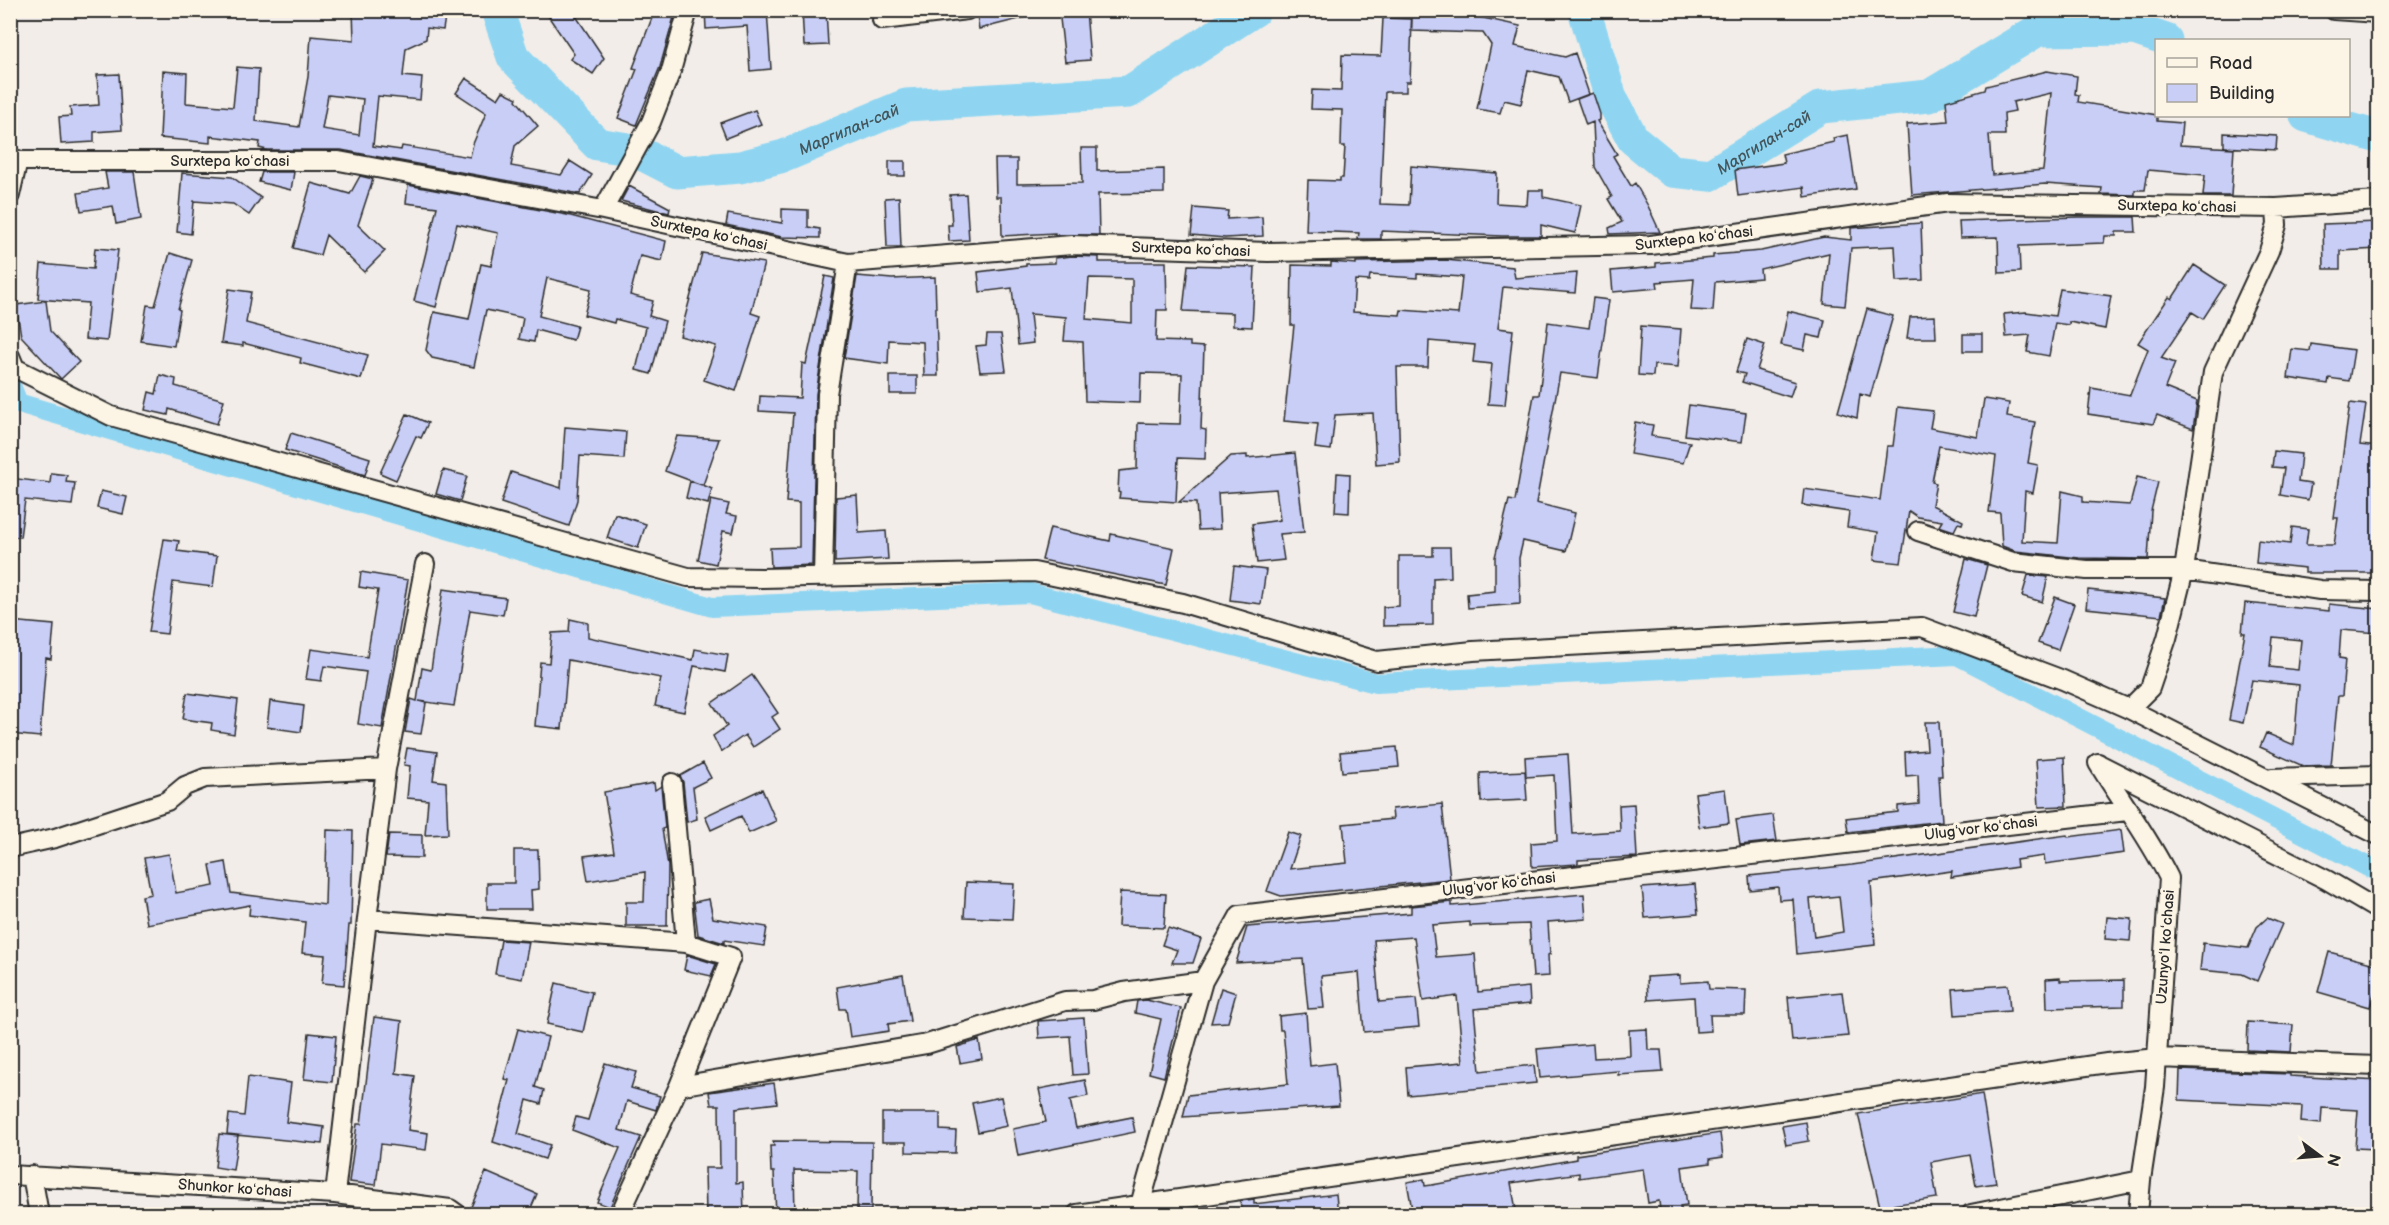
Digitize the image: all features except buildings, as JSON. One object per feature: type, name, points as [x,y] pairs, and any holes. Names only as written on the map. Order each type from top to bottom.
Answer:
[{"type":"street","points":[[603,210],[651,122],[670,71],[688,10]]},
{"type":"street","points":[[882,20],[967,10]]},
{"type":"street","points":[[2334,10],[2379,13]]},
{"type":"street","points":[[10,195],[14,161]]},
{"type":"street","name":"Surxtepa koʻchasi","points":[[14,161],[339,161],[603,210],[848,263],[1072,245],[1268,252],[1651,245],[1948,203],[2276,207],[2379,201]]},
{"type":"street","points":[[2129,709],[2150,688],[2168,638],[2184,570],[2213,372],[2269,251],[2277,225],[2276,207]]},
{"type":"street","points":[[823,577],[827,394],[848,263]]},
{"type":"street","points":[[10,356],[15,368],[111,416],[688,577],[823,577],[1034,572],[1183,603],[1377,661],[1473,651],[1771,637],[1922,627],[2063,680],[2129,709],[2379,835]]},
{"type":"street","points":[[1918,531],[2013,562],[2087,570],[2184,570],[2320,590],[2379,591]]},
{"type":"street","points":[[335,1194],[386,769],[425,564]]},
{"type":"street","name":"Uzunyoʻl koʻchasi","points":[[2138,1215],[2157,1058],[2169,878],[2154,847],[2127,811],[2098,763],[2327,880],[2379,910]]},
{"type":"street","points":[[10,848],[55,838],[167,801],[185,786],[205,778],[386,769]]},
{"type":"street","points":[[2269,779],[2379,775]]},
{"type":"street","points":[[672,783],[686,944]]},
{"type":"street","name":"Ulugʻvor koʻchasi","points":[[1140,1205],[1203,981],[1240,915],[2127,811]]},
{"type":"street","points":[[367,919],[686,944],[730,957],[679,1086],[620,1215]]},
{"type":"street","points":[[679,1086],[927,1044],[1065,1001],[1093,1000],[1124,992],[1203,981]]},
{"type":"street","points":[[1077,1215],[2108,1063],[2157,1058],[2379,1066]]},
{"type":"street","name":"Shunkor koʻchasi","points":[[10,1175],[335,1194],[450,1209],[458,1215]]},
{"type":"street","points":[[32,1175],[39,1215]]},
{"type":"street","points":[[1971,1215],[2141,1180]]},
{"type":"waterway","name":"Маргилан-сай","points":[[497,10],[513,57],[597,144],[634,150],[677,172],[740,167],[784,156],[906,105],[1129,92],[1255,10]]},
{"type":"waterway","name":"Маргилан-сай","points":[[1584,10],[1611,98],[1633,139],[1672,171],[1710,175],[1821,107],[1929,96],[2038,30],[2134,29],[2163,39]]},
{"type":"waterway","name":"Маргилан-сай","points":[[2309,117],[2378,137]]},
{"type":"waterway","points":[[10,383],[18,403],[712,607],[1030,593],[1376,683],[1957,655],[2378,872]]}]
